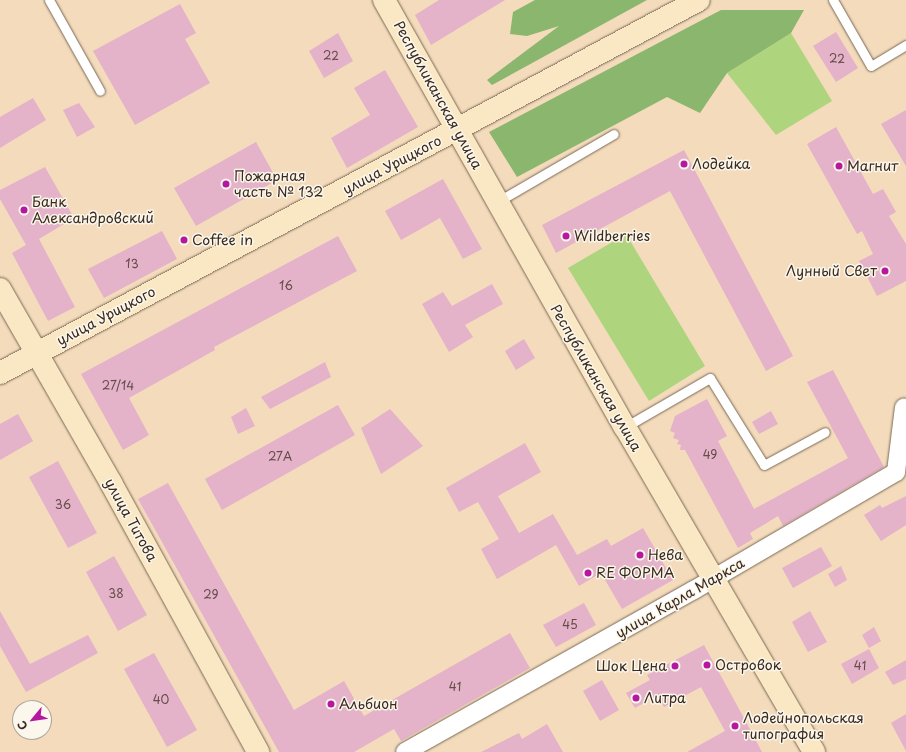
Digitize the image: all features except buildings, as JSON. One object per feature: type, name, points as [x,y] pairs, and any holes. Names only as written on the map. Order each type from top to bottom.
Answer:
[{"type":"street","name":"улица Урицкого","points":[[0,373],[699,0]]},
{"type":"street","name":"Республиканская улица","points":[[390,2],[457,130],[497,202],[712,579],[814,752]]},
{"type":"street","name":"улица Титова","points":[[0,290],[37,353],[258,752]]},
{"type":"street","name":"улица Карла Маркса","points":[[405,752],[712,579],[896,472],[904,407]]},
{"type":"lane","points":[[49,0],[100,91]]},
{"type":"lane","points":[[833,0],[871,66],[906,45]]},
{"type":"lane","points":[[497,202],[614,134]]},
{"type":"lane","points":[[625,427],[710,378],[764,465],[825,432]]},
{"type":"green space","points":[[535,0],[647,0],[492,85],[487,80],[559,26],[527,36],[510,34],[513,12]]},
{"type":"green space","points":[[721,10],[804,10],[791,33],[727,73],[700,113],[667,97],[517,177],[489,132]]},
{"type":"green space","points":[[791,33],[832,101],[776,135],[727,73]]},
{"type":"green space","points":[[626,234],[705,366],[649,401],[568,268]]},
{"type":"place","name":"Лодейка","points":[[684,164]]},
{"type":"place","name":"Магнит","points":[[839,166]]},
{"type":"place","name":"Пожарная часть № 132","points":[[226,184]]},
{"type":"place","name":"Банк Александровский","points":[[24,210]]},
{"type":"place","name":"Wildberries","points":[[566,236]]},
{"type":"place","name":"Coffee in","points":[[184,240]]},
{"type":"place","name":"Лунный Свет","points":[[885,271]]},
{"type":"place","name":"Нева","points":[[640,555]]},
{"type":"place","name":"RE ФОРМА","points":[[588,573]]},
{"type":"place","name":"Островок","points":[[707,665]]},
{"type":"place","name":"Шок Цена","points":[[675,666]]},
{"type":"place","name":"Литра","points":[[636,698]]},
{"type":"place","name":"Альбион","points":[[331,704]]},
{"type":"place","name":"Лодейнопольская типография","points":[[735,726]]}]
